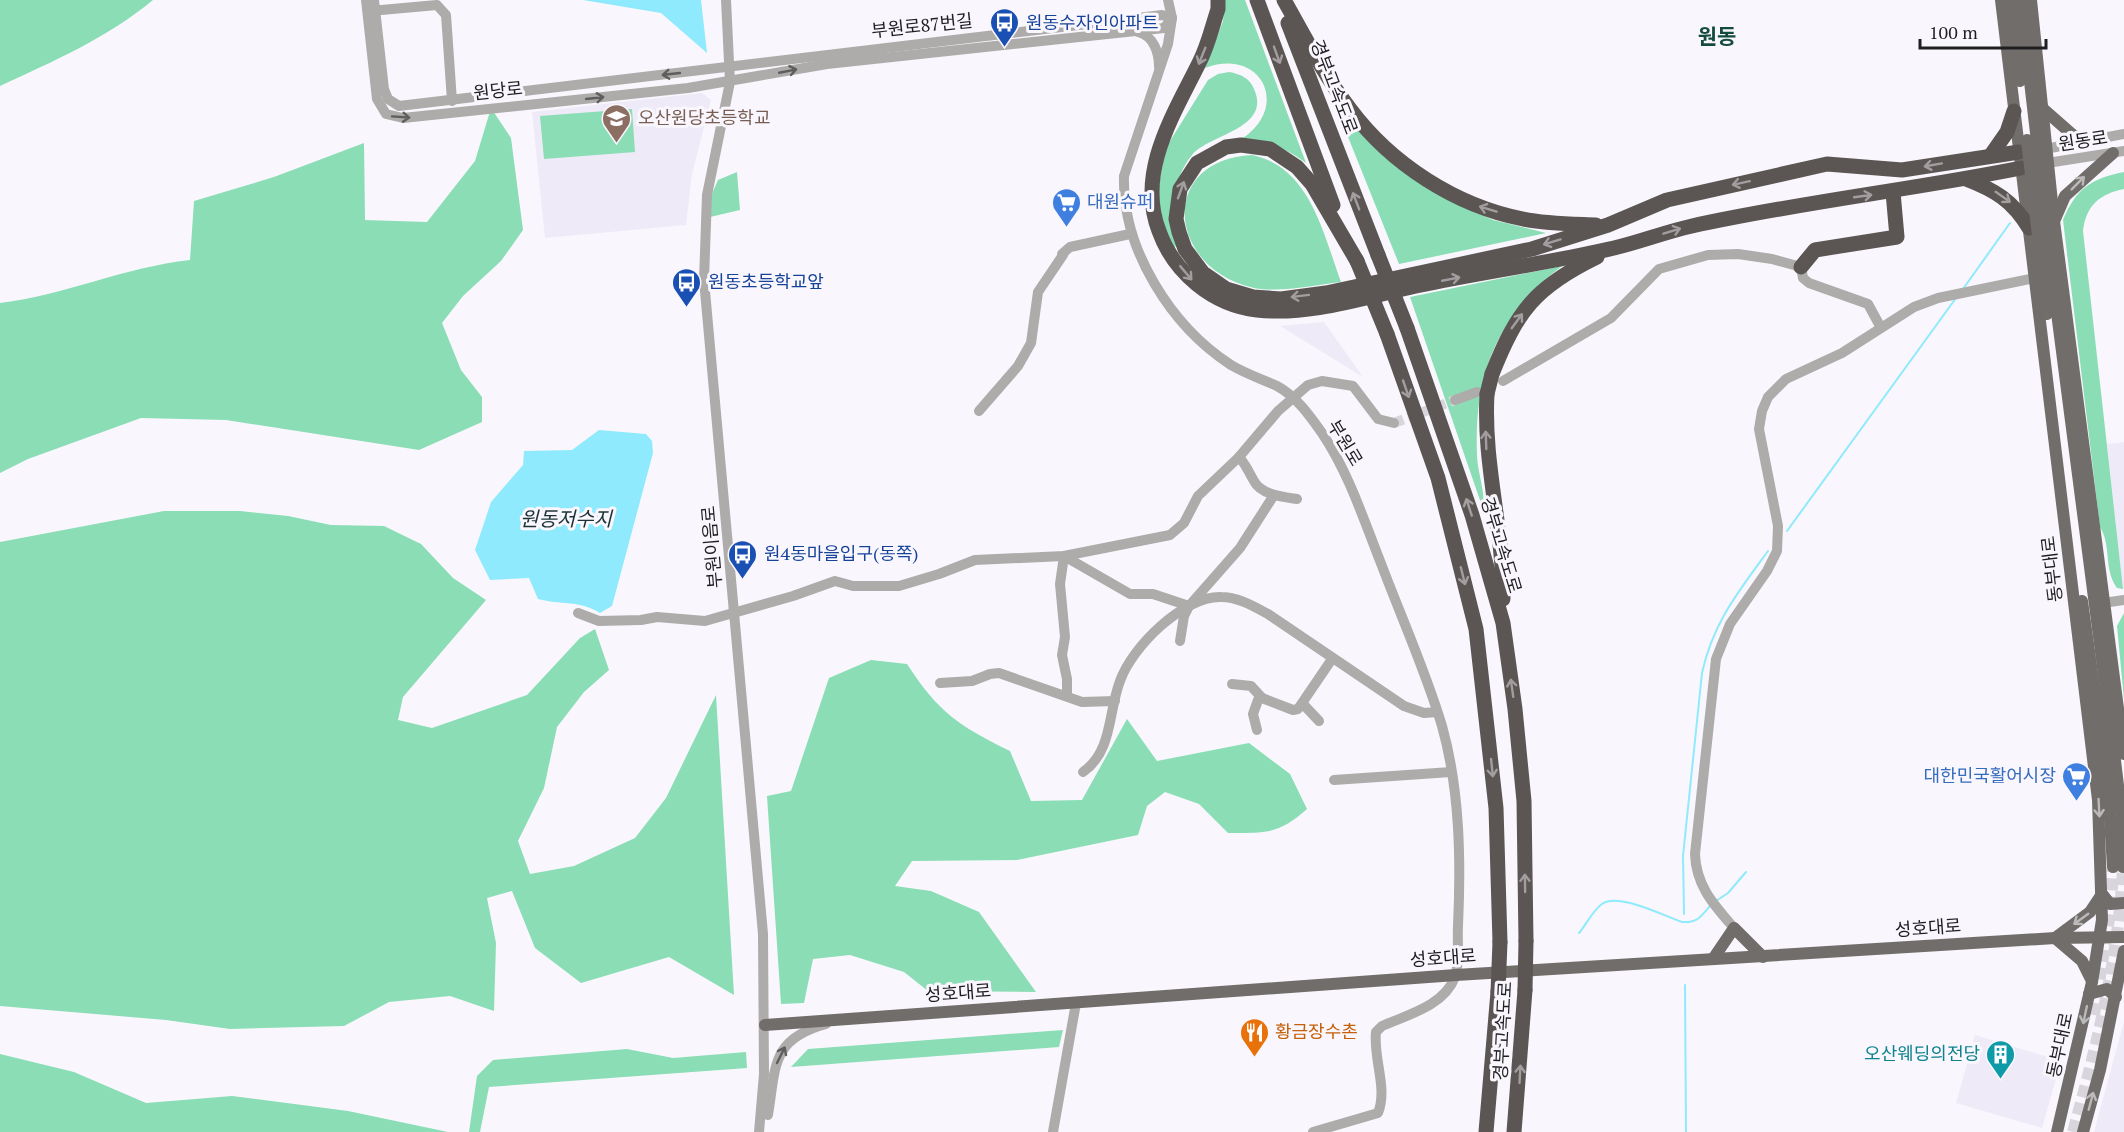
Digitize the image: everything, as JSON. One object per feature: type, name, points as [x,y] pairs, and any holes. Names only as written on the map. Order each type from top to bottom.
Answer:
[{"type":"highway","points":[[1218,0],[1218,9],[1201,60],[1160,144],[1153,174],[1153,203],[1158,231],[1188,278],[1208,293],[1253,310],[1306,309],[1616,248],[1687,227],[1762,211],[1893,192],[1966,178],[2020,160]]},
{"type":"highway","name":"경부고속도로","points":[[1257,0],[1319,170],[1387,334],[1438,478],[1476,629],[1496,808],[1500,942],[1486,1132]]},
{"type":"highway","points":[[1282,0],[1329,80],[1351,111],[1406,167],[1477,205],[1523,219],[1608,225]]},
{"type":"highway","name":"경부고속도로","points":[[1282,0],[1407,328],[1472,515],[1503,623],[1515,709],[1524,801],[1525,990],[1514,1132]]},
{"type":"highway","points":[[1991,155],[2007,132],[2014,111]]},
{"type":"highway","points":[[1357,261],[1312,184],[1297,167],[1270,149],[1241,145],[1226,147],[1197,163],[1180,189],[1176,219],[1185,249],[1203,273],[1226,290],[1253,297],[1281,298],[1326,293],[1532,249],[1608,225],[1667,200],[1827,164],[1902,170],[1991,155],[2020,160]]},
{"type":"highway","points":[[1966,178],[2008,199],[2019,211],[2029,228]]},
{"type":"highway","points":[[1802,267],[1815,250],[1898,237],[1893,192]]},
{"type":"highway","points":[[1503,623],[1503,573],[1486,446],[1482,393],[1498,377],[1509,331],[1533,298],[1570,270],[1616,248]]},
{"type":"main road","name":"동부대로","points":[[2001,0],[2098,800],[2102,894],[2099,937],[2091,988],[2057,1132]]},
{"type":"main road","name":"동부대로","points":[[2011,0],[2018,9],[2052,313],[2117,777],[2118,867]]},
{"type":"main road","points":[[2031,0],[2054,220],[2124,754]]},
{"type":"main road","points":[[2041,107],[2082,143]]},
{"type":"main road","points":[[2054,220],[2065,196],[2118,152]]},
{"type":"main road","points":[[2116,997],[2106,989],[2091,988],[2082,961],[2055,938],[2090,912],[2102,894],[2110,904],[2124,903]]},
{"type":"main road","points":[[1713,959],[1734,928],[1763,957]]},
{"type":"main road","name":"성호대로","points":[[765,1025],[1456,975],[2055,938],[2124,937]]},
{"type":"main road","points":[[2083,1132],[2122,975],[2124,951]]},
{"type":"street","name":"부원이음로","points":[[726,0],[730,82],[707,195],[704,280],[763,934],[765,1025],[761,1132]]},
{"type":"street","name":"부원로","points":[[1168,0],[1172,18],[1168,44],[1124,176],[1123,196],[1130,234],[1156,285],[1187,326],[1209,348],[1232,365],[1293,397],[1334,452],[1353,491],[1437,712],[1451,772],[1458,846],[1456,975]]},
{"type":"street","name":"원당로","points":[[370,5],[384,89],[388,99],[399,106],[729,68]]},
{"type":"street","name":"원당로","points":[[370,5],[377,99],[381,109],[393,117],[414,117],[730,82]]},
{"type":"street","points":[[370,5],[436,5],[442,9],[446,15],[452,101]]},
{"type":"street","name":"부원로87번길","points":[[729,68],[826,53],[942,46],[1135,32],[1164,28],[1172,18],[1162,15],[942,46],[730,82]]},
{"type":"street","points":[[1135,32],[1146,34],[1152,42],[1159,56],[1159,71]]},
{"type":"street","points":[[2020,160],[2046,149],[2124,134]]},
{"type":"street","name":"원동로","points":[[2020,160],[2048,164],[2118,152]]},
{"type":"street","points":[[979,411],[1023,358],[1031,343],[1038,292],[1063,255],[1070,247],[1130,234]]},
{"type":"street","points":[[1498,377],[1611,318],[1659,269],[1708,255],[1738,254],[1772,259],[1802,267],[1803,278],[1809,283],[1868,304],[1880,326]]},
{"type":"street","points":[[1734,928],[1715,907],[1698,878],[1695,854],[1716,659],[1730,624],[1767,571],[1777,551],[1778,526],[1760,443],[1762,411],[1776,387],[1786,379],[1842,353],[1880,326],[1914,308],[1959,294],[2035,278]]},
{"type":"street","points":[[578,613],[599,621],[616,622],[657,617],[705,621],[734,614],[835,581],[853,586],[899,586],[975,560],[1064,556],[1170,535],[1184,523],[1198,496],[1239,457],[1293,397],[1308,385],[1322,381],[1353,386],[1378,419],[1394,423]]},
{"type":"street","points":[[1455,400],[1482,393]]},
{"type":"street","points":[[1239,457],[1249,468],[1254,483],[1274,495],[1297,500]]},
{"type":"street","points":[[1083,772],[1100,754],[1107,738],[1119,681],[1127,665],[1148,638],[1189,606],[1240,548],[1274,495]]},
{"type":"street","points":[[1064,556],[1130,594],[1153,594],[1189,606],[1218,597],[1247,603],[1268,614],[1404,706],[1424,713],[1437,712]]},
{"type":"street","points":[[1064,556],[1060,584],[1065,637],[1062,655],[1067,679],[1067,696]]},
{"type":"street","points":[[2103,603],[2124,600]]},
{"type":"street","points":[[1180,640],[1184,616],[1189,606]]},
{"type":"street","points":[[1232,684],[1251,686],[1262,698],[1293,710],[1303,704],[1332,658]]},
{"type":"street","points":[[940,683],[972,681],[999,673],[1082,702],[1115,701]]},
{"type":"street","points":[[1257,730],[1252,714],[1258,700],[1262,698]]},
{"type":"street","points":[[1303,704],[1319,721]]},
{"type":"street","points":[[1334,780],[1451,772]]},
{"type":"street","points":[[1313,1132],[1378,1113],[1381,1077],[1376,1066],[1376,1032],[1382,1026],[1431,1004],[1451,985],[1456,975]]},
{"type":"street","points":[[1053,1132],[1076,1002]]},
{"type":"street","points":[[761,1132],[768,1117],[777,1058],[786,1044],[809,1029],[842,1020]]},
{"type":"shaded area","name":"오산원당초등학교","points":[[702,93],[711,100],[692,174],[686,225],[545,238],[532,112]]},
{"type":"shaded area","points":[[1324,322],[1363,377],[1280,326]]},
{"type":"shaded area","points":[[2124,442],[2124,588],[2123,589],[2107,444]]},
{"type":"shaded area","points":[[2124,1023],[2124,1132],[2094,1132],[2123,1025]]},
{"type":"shaded area","points":[[1975,1035],[2061,1061],[2042,1128],[1956,1103]]},
{"type":"green space","points":[[0,0],[153,0],[99,37],[0,86]]},
{"type":"green space","points":[[1225,0],[1245,0],[1306,163],[1276,146],[1243,138],[1257,125],[1265,110],[1267,96],[1263,83],[1254,72],[1241,65],[1224,64],[1205,68],[1223,21]]},
{"type":"green space","points":[[1229,72],[1244,77],[1252,85],[1257,102],[1254,113],[1247,122],[1200,148],[1185,166],[1175,199],[1177,247],[1173,246],[1160,221],[1158,193],[1165,149],[1208,80],[1218,74]]},
{"type":"green space","points":[[1330,92],[1425,187],[1493,220],[1546,233],[1399,264]]},
{"type":"green space","points":[[491,108],[511,138],[523,230],[501,261],[463,296],[442,323],[461,370],[482,397],[482,422],[419,450],[226,420],[141,418],[28,459],[0,473],[0,303],[48,294],[142,269],[190,260],[194,201],[274,177],[364,143],[365,220],[427,222],[475,161]]},
{"type":"green space","points":[[632,109],[635,152],[544,159],[540,116]]},
{"type":"green space","points":[[1252,155],[1272,162],[1288,173],[1301,188],[1320,223],[1341,282],[1286,289],[1254,288],[1225,277],[1204,260],[1190,239],[1185,216],[1188,194],[1200,175],[1221,161]]},
{"type":"green space","points":[[737,172],[740,210],[710,217],[711,196],[718,180]]},
{"type":"green space","points":[[2124,172],[2124,189],[2107,194],[2095,202],[2087,215],[2083,231],[2123,589],[2117,588],[2110,573],[2106,542],[2100,527],[2063,220],[2073,200],[2086,187],[2102,178]]},
{"type":"green space","points":[[1562,266],[1521,305],[1506,326],[1485,373],[1477,425],[1477,461],[1483,509],[1410,297]]},
{"type":"green space","points":[[164,511],[240,511],[288,516],[331,525],[384,526],[421,544],[453,578],[486,600],[403,697],[398,720],[432,728],[527,695],[580,638],[595,629],[609,670],[584,692],[557,727],[544,788],[518,841],[530,874],[574,866],[635,838],[666,798],[716,695],[734,995],[669,957],[581,983],[535,948],[512,891],[487,898],[496,943],[494,1011],[450,996],[389,1002],[344,1026],[230,1029],[166,1020],[0,1006],[0,542]]},
{"type":"green space","points":[[2124,613],[2124,699],[2117,626]]},
{"type":"green space","points":[[871,660],[907,664],[929,694],[951,716],[977,734],[1010,751],[1031,801],[1082,800],[1127,719],[1157,761],[1249,743],[1290,774],[1307,809],[1280,828],[1252,833],[1228,833],[1199,804],[1165,792],[1147,806],[1138,835],[1017,860],[912,861],[895,886],[931,891],[979,912],[1036,992],[928,991],[904,972],[850,955],[813,959],[804,1003],[781,1004],[767,796],[791,791],[829,678]]},
{"type":"green space","points":[[1063,1030],[1059,1047],[791,1067],[808,1049]]},
{"type":"green space","points":[[627,1049],[673,1058],[746,1052],[747,1068],[489,1087],[480,1132],[469,1132],[477,1076],[493,1060]]},
{"type":"green space","points":[[0,1054],[74,1072],[146,1103],[232,1096],[348,1111],[448,1132],[0,1132]]},
{"type":"water","points":[[583,0],[701,0],[707,53],[661,13]]},
{"type":"water","name":"원동저수지","points":[[599,430],[646,434],[652,441],[653,453],[612,606],[600,613],[577,604],[538,599],[529,578],[490,580],[475,550],[491,502],[523,465],[524,451],[572,450]]},
{"type":"waterway","points":[[1963,289],[2010,223]]},
{"type":"waterway","points":[[1787,531],[1956,298]]},
{"type":"waterway","points":[[1684,914],[1683,856],[1702,673],[1720,623],[1737,594],[1768,551]]},
{"type":"waterway","points":[[1716,901],[1728,893],[1746,872]]},
{"type":"waterway","points":[[1579,933],[1599,907],[1609,901],[1630,903],[1682,922],[1695,920],[1710,906]]},
{"type":"waterway","points":[[1685,985],[1686,1132]]},
{"type":"tunnel","points":[[1394,423],[1455,400]]},
{"type":"tunnel","points":[[2094,1015],[2111,906],[2113,867]]},
{"type":"tunnel","points":[[2073,1132],[2106,1001],[2117,934],[2123,867]]},
{"type":"place","name":"원동수자인아파트","points":[[1005,48]]},
{"type":"place","name":"오산원당초등학교","points":[[617,144]]},
{"type":"place","name":"대원슈퍼","points":[[1066,228]]},
{"type":"place","name":"원동초등학교앞","points":[[687,308]]},
{"type":"place","name":"원4동마을입구(동쪽)","points":[[743,580]]},
{"type":"place","name":"대한민국활어시장","points":[[2077,802]]},
{"type":"place","name":"황금장수촌","points":[[1254,1058]]},
{"type":"place","name":"오산웨딩의전당","points":[[2001,1080]]},
{"type":"district","name":"원동","points":[[1717,37]]}]
